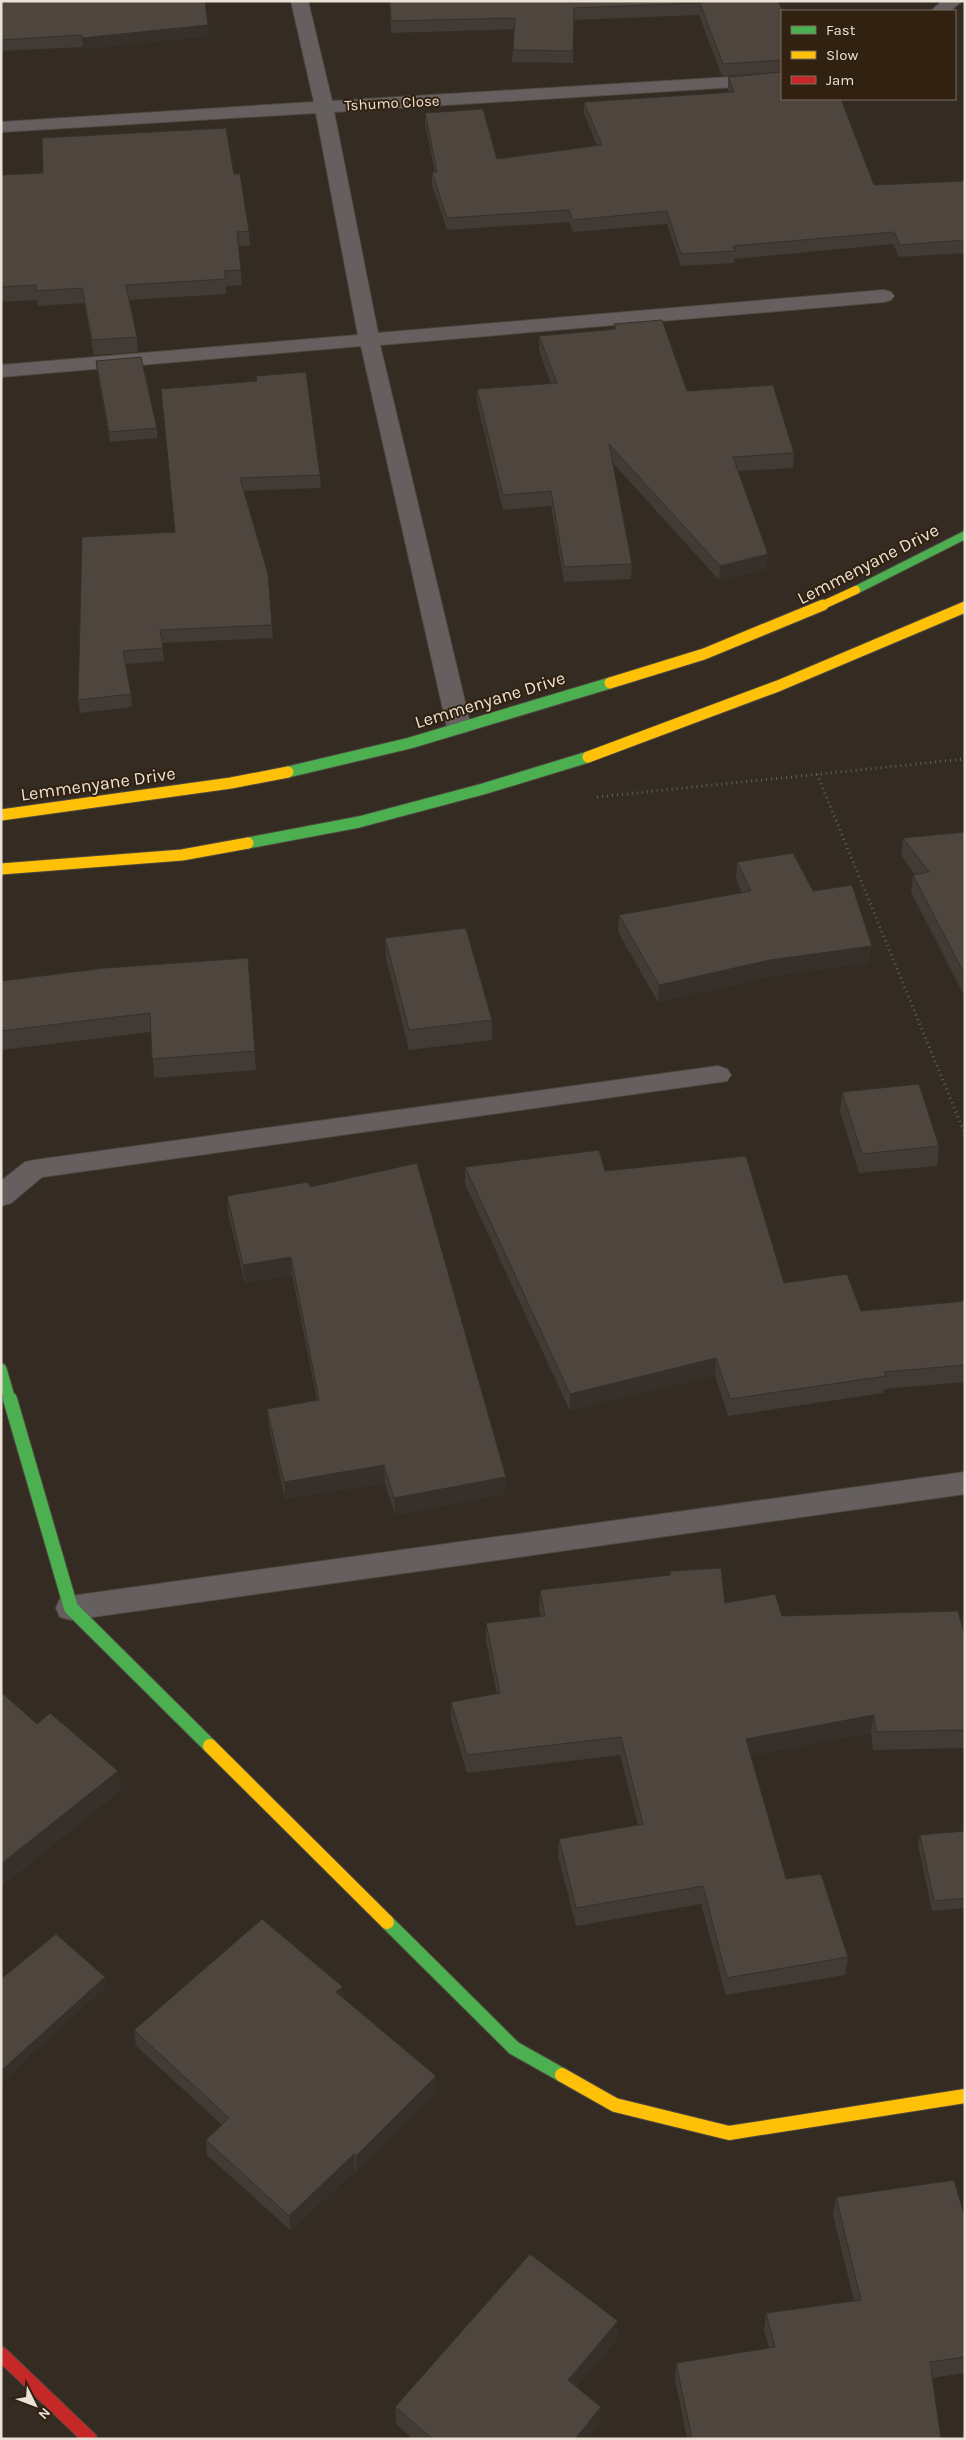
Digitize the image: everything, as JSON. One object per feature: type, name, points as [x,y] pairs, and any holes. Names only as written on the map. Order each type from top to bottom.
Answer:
[{"type":"main road","name":"Lemmenyane Drive","points":[[1,815],[231,783],[331,764],[642,675],[800,618],[895,572],[965,534]]},
{"type":"main road","points":[[1,870],[182,855],[359,822],[483,789],[586,758],[706,716],[854,657],[965,607]]},
{"type":"main road","points":[[1,1369],[71,1608],[514,2048],[615,2105],[729,2133],[965,2096]]},
{"type":"main road","points":[[1,2354],[90,2439]]},
{"type":"street","points":[[299,1],[324,107],[369,340],[459,727]]},
{"type":"street","points":[[940,10],[954,1]]},
{"type":"street","name":"Tshumo Close","points":[[1,127],[781,79]]},
{"type":"street","points":[[1,371],[884,296]]},
{"type":"street","points":[[1,1196],[35,1169],[718,1075]]},
{"type":"street","points":[[71,1608],[965,1483]]},
{"type":"path","points":[[593,798],[965,759]]},
{"type":"path","points":[[817,774],[965,1134]]},
{"type":"building","points":[[1,1],[205,1],[208,25],[82,38],[82,35],[1,40]]},
{"type":"building","points":[[390,1],[778,1],[782,10],[781,60],[723,64],[700,3],[574,8],[573,51],[513,50],[515,18],[391,21]]},
{"type":"building","points":[[781,72],[781,100],[841,100],[874,185],[965,181],[965,240],[900,245],[894,232],[733,246],[735,251],[681,254],[667,211],[573,220],[569,210],[447,218],[432,172],[437,172],[425,113],[483,109],[497,159],[602,145],[584,102],[734,92],[728,77]]},
{"type":"building","points":[[226,128],[234,174],[240,174],[249,231],[237,232],[241,270],[224,271],[226,279],[126,285],[137,337],[92,340],[82,288],[36,291],[36,285],[1,287],[1,175],[43,173],[42,138]]},
{"type":"building","points":[[662,320],[687,391],[773,385],[794,453],[733,457],[768,554],[720,566],[609,444],[632,564],[564,567],[551,491],[503,495],[477,389],[557,383],[539,336],[616,329],[614,324]]},
{"type":"building","points":[[141,357],[157,428],[109,432],[96,361]]},
{"type":"building","points":[[306,372],[320,475],[240,478],[268,574],[272,625],[160,630],[163,648],[123,651],[131,694],[78,700],[82,537],[175,532],[161,389],[257,381],[256,376]]},
{"type":"building","points":[[965,832],[965,975],[913,875],[929,872],[903,838]]},
{"type":"building","points":[[793,853],[813,891],[852,885],[872,946],[770,960],[659,985],[619,915],[751,891],[737,862]]},
{"type":"building","points":[[466,928],[492,1020],[409,1030],[385,938]]},
{"type":"building","points":[[248,958],[255,1051],[152,1059],[150,1013],[1,1031],[1,981],[105,968]]},
{"type":"building","points":[[919,1084],[939,1146],[862,1154],[842,1092]]},
{"type":"building","points":[[599,1150],[605,1171],[746,1156],[784,1283],[847,1274],[861,1311],[965,1301],[965,1365],[884,1372],[886,1376],[730,1399],[716,1358],[570,1394],[465,1167]]},
{"type":"building","points":[[417,1163],[506,1477],[394,1498],[384,1465],[284,1482],[267,1409],[319,1400],[291,1257],[243,1265],[227,1196],[308,1182],[310,1187]]},
{"type":"building","points":[[721,1568],[725,1603],[775,1594],[782,1616],[958,1611],[965,1636],[965,1730],[876,1732],[874,1715],[746,1739],[786,1879],[821,1874],[848,1957],[727,1978],[703,1886],[576,1908],[559,1839],[643,1824],[621,1737],[467,1755],[451,1702],[500,1693],[486,1623],[545,1616],[540,1590],[670,1575],[670,1571]]},
{"type":"building","points":[[1,1692],[37,1724],[50,1713],[118,1771],[1,1864]]},
{"type":"building","points":[[965,1831],[965,1898],[934,1901],[920,1835]]},
{"type":"building","points":[[262,1919],[343,1987],[336,1992],[436,2076],[356,2156],[354,2154],[289,2216],[206,2140],[229,2118],[134,2030]]},
{"type":"building","points":[[56,1934],[105,1977],[1,2071],[1,1979]]},
{"type":"building","points":[[954,2180],[965,2218],[965,2357],[930,2362],[941,2439],[692,2439],[676,2363],[775,2347],[766,2313],[861,2300],[836,2197]]},
{"type":"building","points":[[530,2254],[618,2321],[568,2380],[601,2407],[575,2439],[433,2439],[395,2407]]},
{"type":"traffic: fast","points":[[856,590],[965,535]]},
{"type":"traffic: fast","points":[[288,772],[329,764],[410,743],[610,683]]},
{"type":"traffic: fast","points":[[248,843],[359,822],[483,789],[588,757]]},
{"type":"traffic: fast","points":[[1,1369],[71,1608],[210,1746]]},
{"type":"traffic: fast","points":[[387,1922],[514,2048],[562,2075]]},
{"type":"traffic: slow","points":[[610,683],[704,654],[797,617],[856,590]]},
{"type":"traffic: slow","points":[[588,757],[778,686],[872,648],[965,607]]},
{"type":"traffic: slow","points":[[1,815],[231,783],[288,772]]},
{"type":"traffic: slow","points":[[1,869],[182,855],[248,843]]},
{"type":"traffic: slow","points":[[210,1746],[387,1922]]},
{"type":"traffic: slow","points":[[562,2075],[615,2105],[729,2133],[965,2096]]},
{"type":"traffic: jam","points":[[1,2354],[90,2439]]}]
